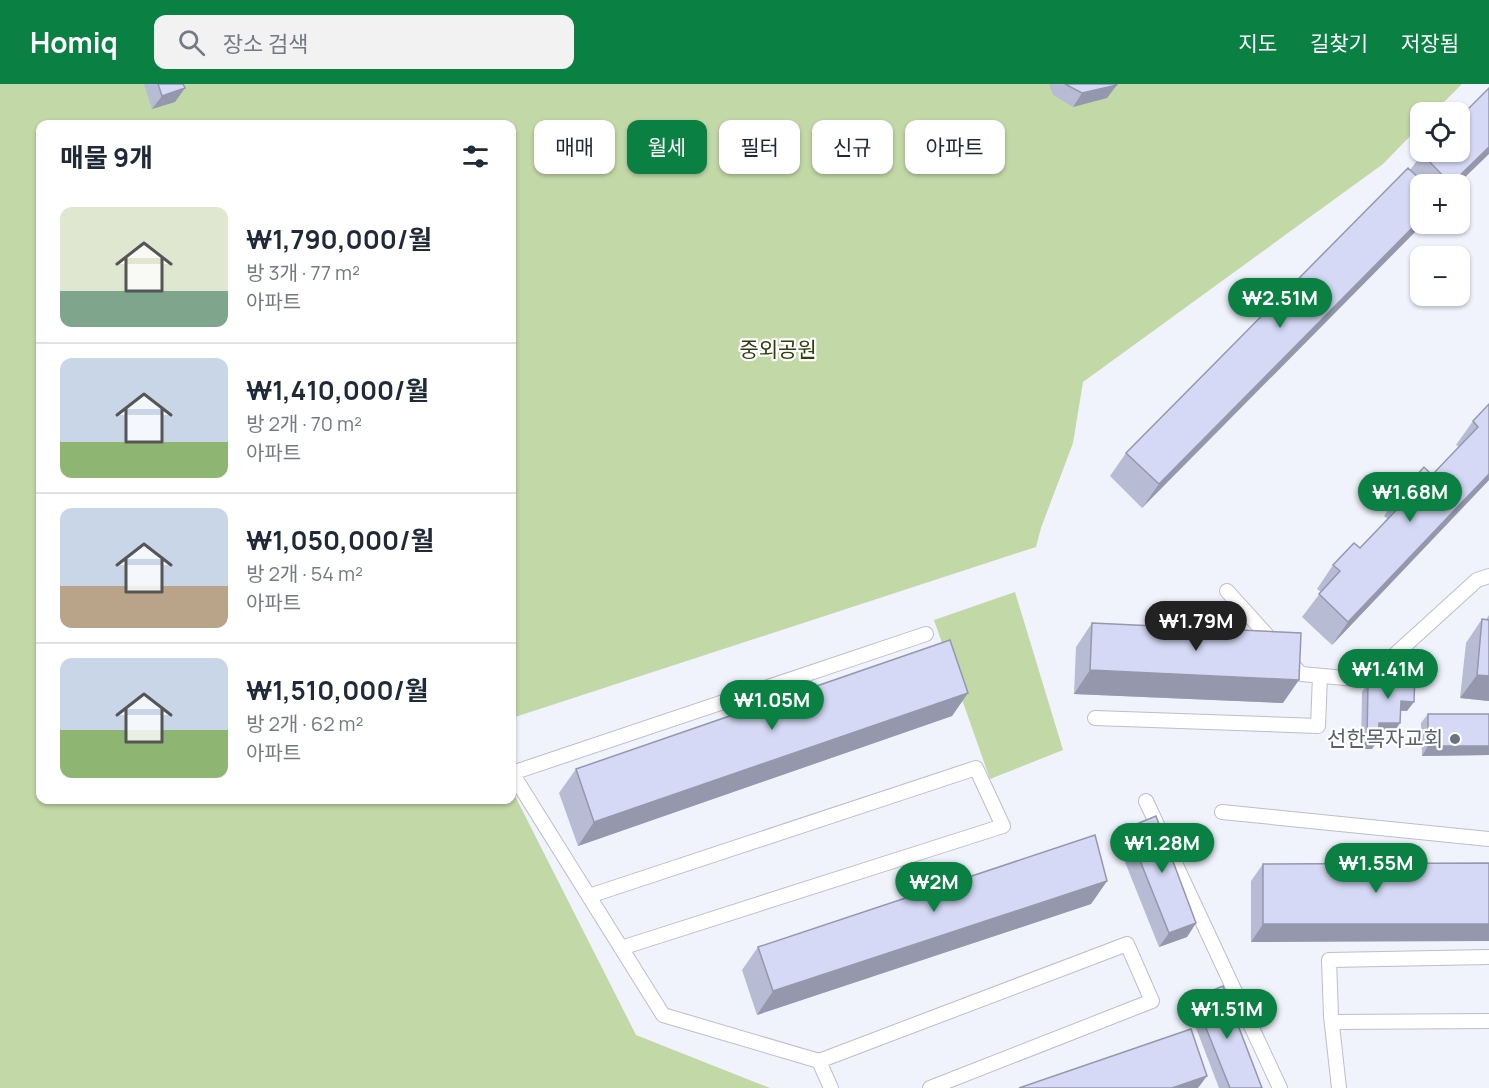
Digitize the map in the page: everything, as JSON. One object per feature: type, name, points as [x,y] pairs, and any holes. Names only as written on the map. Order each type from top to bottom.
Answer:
[{"type":"lane","points":[[1227,591],[1301,674],[1367,680],[1477,580],[1489,576]]},
{"type":"lane","points":[[516,772],[926,634]]},
{"type":"lane","points":[[1095,718],[1318,726],[1320,676]]},
{"type":"lane","points":[[589,896],[976,768],[1003,826],[621,948]]},
{"type":"lane","points":[[516,779],[663,1015],[819,1061],[1127,944],[1152,1001],[930,1088]]},
{"type":"lane","points":[[1146,801],[1280,1088]]},
{"type":"lane","points":[[1222,812],[1489,839]]},
{"type":"lane","points":[[1339,1088],[1332,1022],[1329,960],[1489,957]]},
{"type":"lane","points":[[1332,1022],[1489,1021]]},
{"type":"lane","points":[[819,1061],[831,1088]]},
{"type":"green space","name":"중외공원","points":[[0,84],[1462,84],[1444,102],[1410,102],[1410,136],[1383,164],[1083,382],[1073,443],[1036,547],[516,717],[516,120],[36,120],[36,804],[516,804],[516,798],[636,1035],[770,1088],[0,1088]]},
{"type":"green space","points":[[1015,592],[1063,750],[990,779],[934,620]]},
{"type":"building","points":[[158,84],[183,84],[185,88],[162,96]]},
{"type":"building","points":[[1065,84],[1117,84],[1117,85],[1082,93]]},
{"type":"building","points":[[1489,88],[1489,147],[1461,174],[1441,174],[1430,162],[1470,162],[1470,107]]},
{"type":"building","points":[[1408,168],[1414,174],[1410,174],[1410,230],[1159,484],[1126,453]]},
{"type":"building","points":[[1489,404],[1489,474],[1348,622],[1319,594],[1340,571],[1333,565],[1354,543],[1360,548],[1407,499],[1400,493],[1424,467],[1432,475],[1478,427],[1473,421]]},
{"type":"building","points":[[1482,619],[1489,620],[1489,676],[1477,675]]},
{"type":"building","points":[[1092,623],[1301,633],[1299,680],[1090,670]]},
{"type":"building","points":[[950,640],[968,693],[594,822],[576,769]]},
{"type":"building","points":[[1385,672],[1415,672],[1414,702],[1401,701],[1400,723],[1379,723],[1378,740],[1367,740],[1368,683],[1384,683]]},
{"type":"building","name":"선한목자교회","points":[[1428,714],[1489,714],[1489,746],[1428,746]]},
{"type":"building","points":[[1156,816],[1196,923],[1169,933],[1127,828]]},
{"type":"building","points":[[1095,835],[1107,881],[773,991],[758,947]]},
{"type":"building","points":[[1489,863],[1489,924],[1263,924],[1263,864]]},
{"type":"building","points":[[1223,986],[1262,1088],[1230,1088],[1194,998]]},
{"type":"building","points":[[1191,1029],[1207,1076],[1172,1088],[1019,1088]]},
{"type":"place","name":"선한목자교회","points":[[1455,739]]}]
